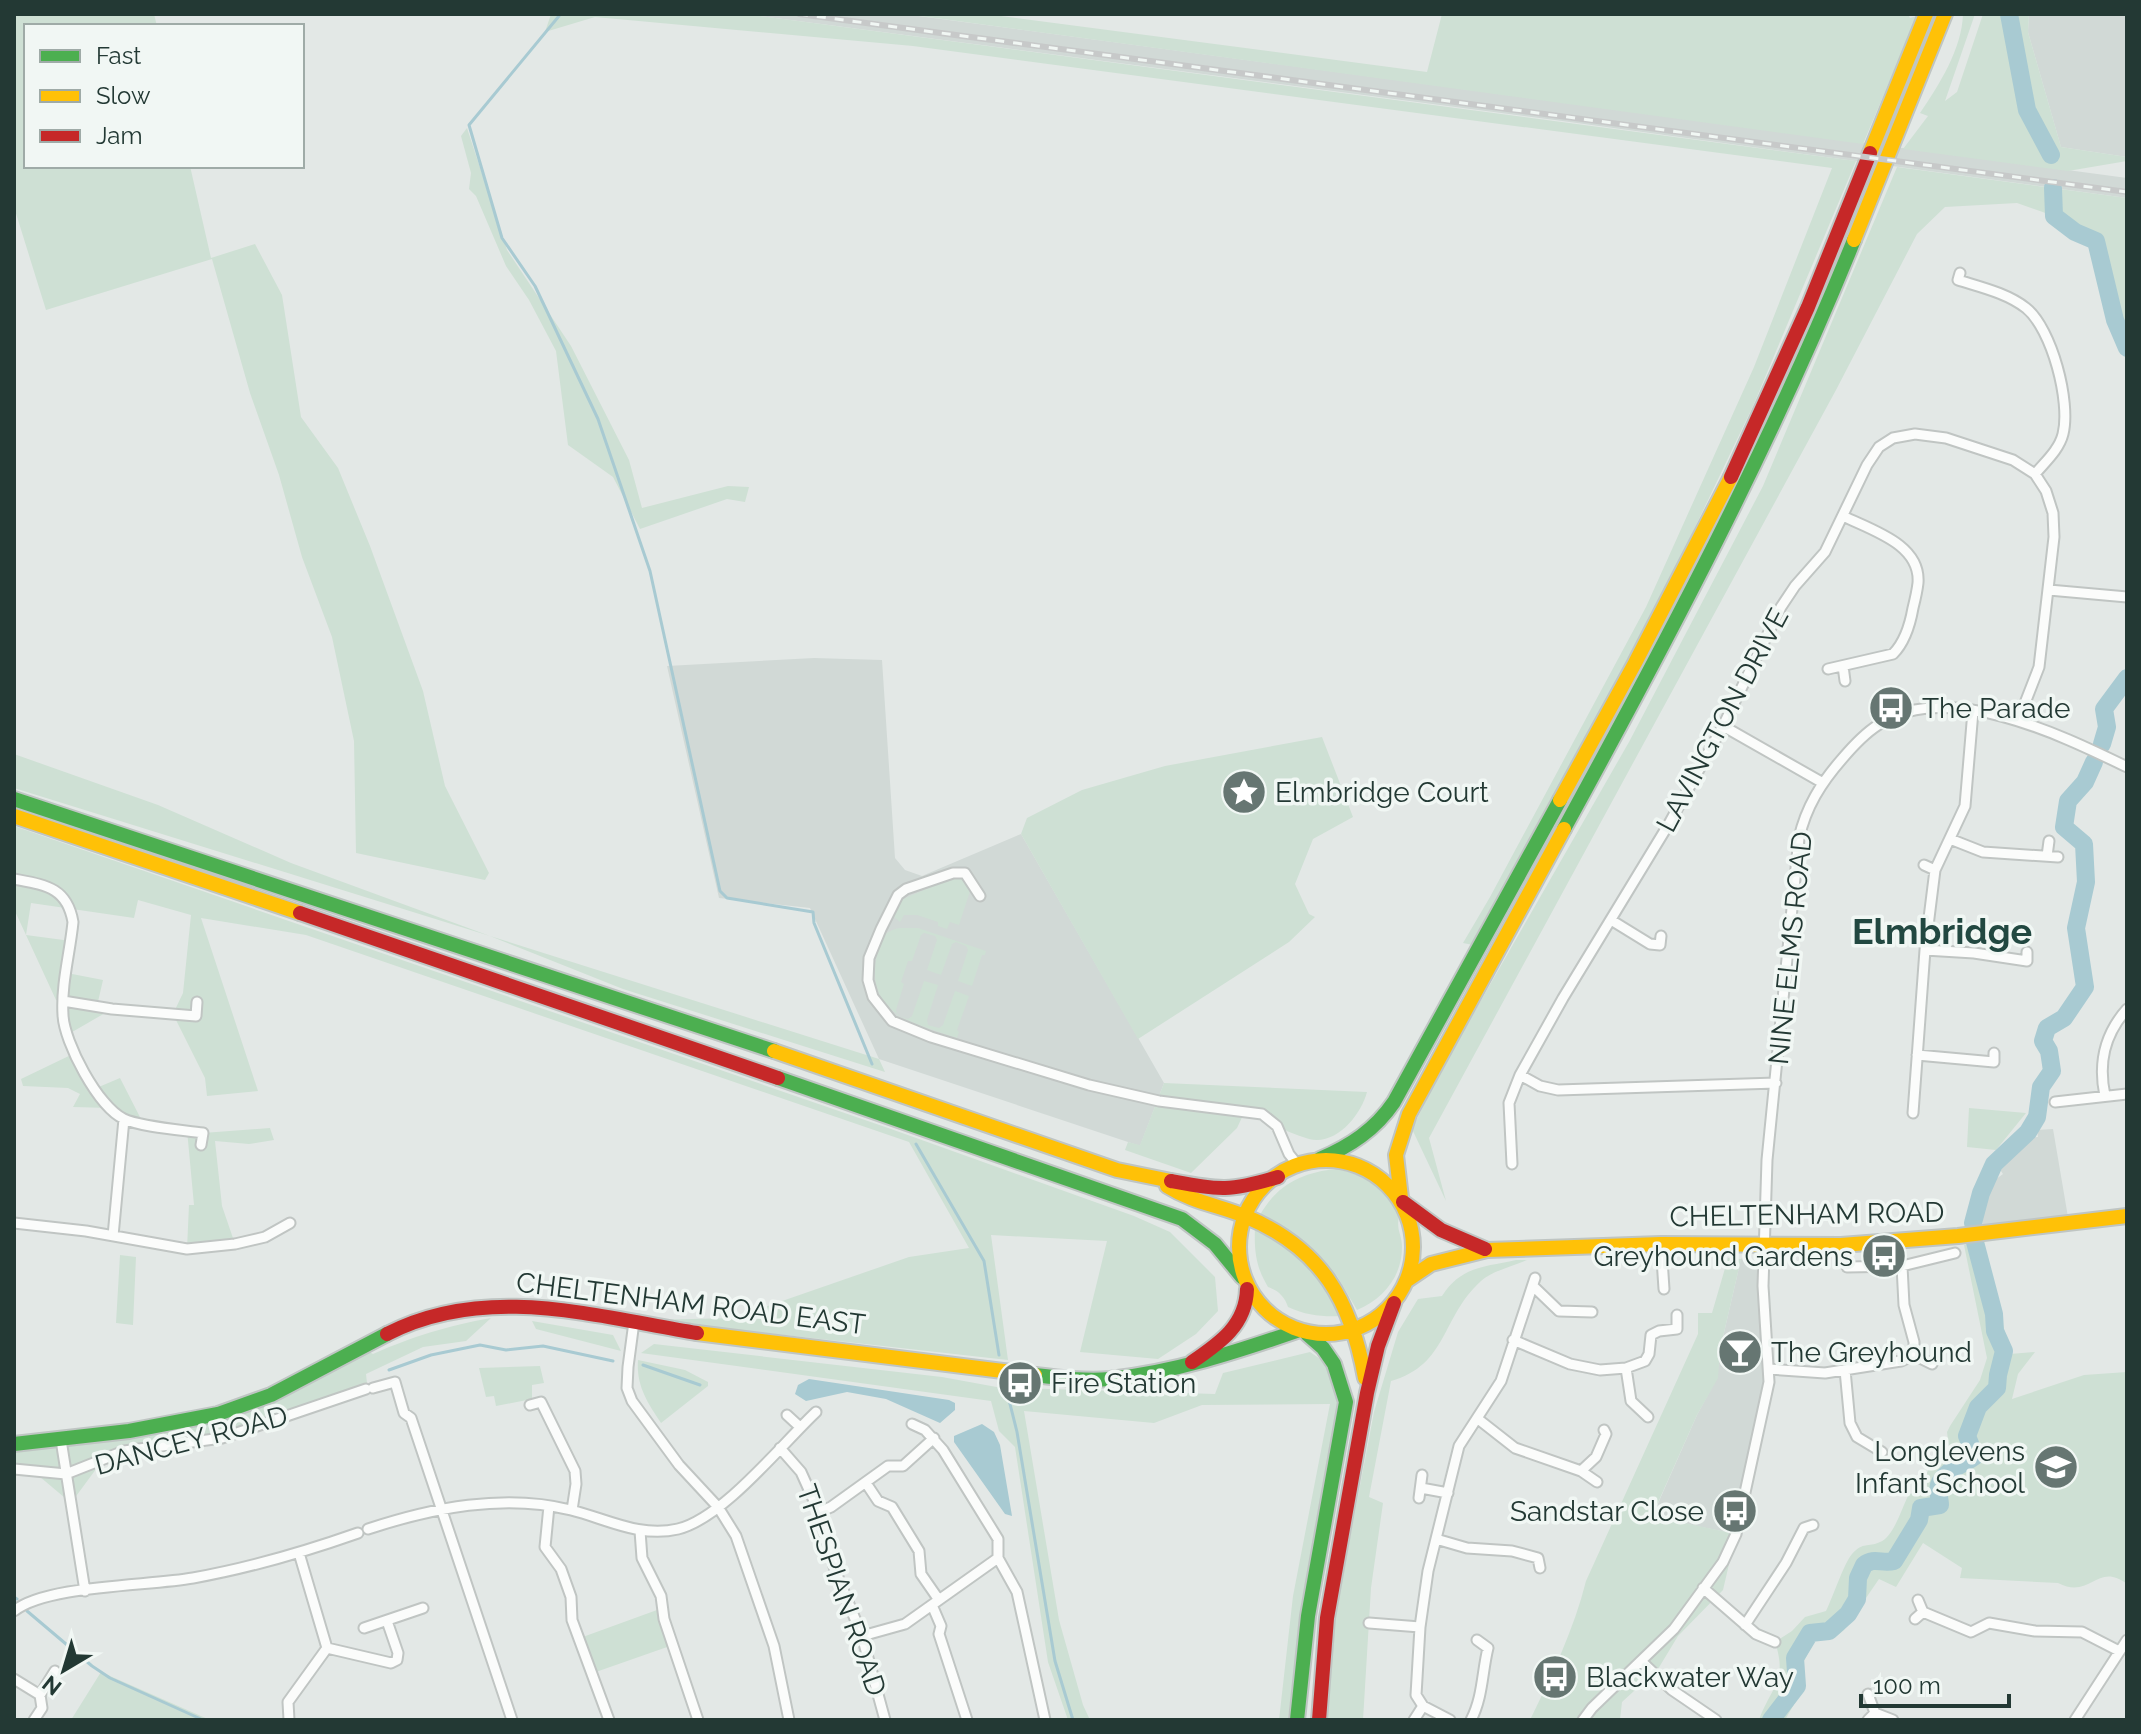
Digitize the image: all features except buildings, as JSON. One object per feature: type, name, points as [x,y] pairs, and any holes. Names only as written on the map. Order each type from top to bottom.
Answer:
[{"type":"main road","points":[[1246,1217],[1262,1191],[1278,1177],[1298,1165],[1345,1149],[1367,1134],[1394,1102],[1664,609],[1729,480],[1783,364],[1926,14]]},
{"type":"main road","points":[[1319,1720],[1327,1618],[1367,1393],[1378,1346],[1412,1260],[1412,1235],[1395,1157],[1399,1138],[1409,1114],[1648,676],[1743,490],[1823,317],[1945,14]]},
{"type":"main road","points":[[14,799],[727,1035],[1080,1159],[1218,1190],[1239,1189],[1278,1177]]},
{"type":"main road","points":[[14,816],[658,1036],[1182,1219],[1202,1230],[1216,1242],[1271,1316],[1319,1342],[1332,1357],[1339,1371],[1346,1402],[1308,1616],[1297,1720]]},
{"type":"main road","name":"CHELTENHAM ROAD","points":[[1320,1159],[1343,1161],[1366,1169],[1391,1186],[1433,1227],[1462,1242],[1487,1250]]},
{"type":"main road","points":[[1154,1178],[1192,1200],[1246,1217],[1297,1245],[1322,1268],[1340,1293],[1354,1326],[1361,1346],[1367,1393]]},
{"type":"main road","name":"CHELTENHAM ROAD","points":[[1406,1281],[1431,1264],[1487,1250],[1661,1244],[1841,1245],[1944,1238],[2127,1216]]},
{"type":"main road","name":"CHELTENHAM ROAD EAST","points":[[1192,1363],[1224,1340],[1237,1325],[1248,1301],[1240,1238],[1246,1217]]},
{"type":"main road","points":[[1354,1326],[1376,1315],[1396,1299]]},
{"type":"main road","name":"CHELTENHAM ROAD EAST","points":[[14,1444],[181,1423],[218,1414],[271,1395],[394,1331],[468,1309],[502,1305],[532,1306],[701,1334],[1072,1379],[1109,1379],[1213,1360],[1302,1332],[1354,1326]]},
{"type":"street","points":[[1957,280],[1998,293],[2026,308],[2045,333],[2063,392],[2066,414],[2062,437],[2035,474],[2046,491],[2053,513],[2049,590],[2039,667],[2018,721]]},
{"type":"street","name":"LAVINGTON DRIVE","points":[[1512,1164],[1505,1148],[1509,1103],[1520,1075],[1670,822],[1723,726],[1781,607],[1825,552],[1867,465],[1879,447],[1893,438],[1915,434],[1946,438],[2013,460],[2035,474]]},
{"type":"street","points":[[1828,669],[1893,654],[1904,640],[1918,582],[1913,561],[1890,538],[1843,516]]},
{"type":"street","points":[[2049,590],[2127,597],[2126,606]]},
{"type":"street","points":[[1893,627],[1907,631]]},
{"type":"street","points":[[1843,666],[1845,681]]},
{"type":"street","name":"NINE ELMS ROAD","points":[[1763,1246],[1767,1160],[1799,838],[1804,816],[1823,783],[1859,740],[1880,723],[1925,708],[1973,711],[2049,730],[2127,767]]},
{"type":"street","points":[[1913,1113],[1925,950],[1935,870],[1965,806],[1973,711]]},
{"type":"street","points":[[1723,726],[1823,783]]},
{"type":"street","points":[[1950,839],[1983,852],[2053,857],[2049,841]]},
{"type":"street","points":[[1924,865],[1935,870]]},
{"type":"street","points":[[980,896],[965,873],[953,873],[906,889],[898,895],[869,958],[868,980],[873,997],[892,1021],[931,1037],[1089,1085],[1159,1101],[1262,1114],[1277,1126],[1289,1154],[1298,1165]]},
{"type":"street","points":[[14,879],[43,884],[58,891],[71,907],[73,922],[63,1019],[67,1035],[94,1089],[124,1119],[203,1133],[201,1145]]},
{"type":"street","points":[[1611,920],[1650,944],[1660,945]]},
{"type":"street","points":[[1925,950],[1974,953],[2027,962]]},
{"type":"street","points":[[63,1001],[112,1009],[196,1016],[197,1002]]},
{"type":"street","points":[[2105,1096],[2101,1060],[2114,1027],[2127,1009]]},
{"type":"street","points":[[1917,1055],[1994,1062]]},
{"type":"street","points":[[1520,1075],[1540,1086],[1558,1090],[1776,1083]]},
{"type":"street","points":[[2055,1102],[2127,1094]]},
{"type":"street","points":[[113,1236],[124,1119]]},
{"type":"street","points":[[14,1223],[187,1249],[265,1237],[290,1223]]},
{"type":"street","points":[[1661,1244],[1664,1289]]},
{"type":"street","points":[[1583,1720],[1674,1629],[1723,1562],[1736,1534],[1766,1400],[1769,1369],[1763,1306],[1763,1246]]},
{"type":"street","points":[[1855,1278],[1851,1266],[1902,1266],[1955,1253]]},
{"type":"street","points":[[1902,1266],[1904,1305],[1914,1342],[1914,1355]]},
{"type":"street","points":[[1663,1278],[1675,1278]]},
{"type":"street","points":[[1450,1720],[1423,1706],[1416,1695],[1420,1627],[1428,1571],[1459,1446],[1501,1381],[1534,1282],[1559,1311],[1592,1312]]},
{"type":"street","points":[[1513,1340],[1587,1369],[1626,1368],[1645,1361],[1651,1335],[1677,1329],[1677,1315]]},
{"type":"street","points":[[634,1322],[627,1388],[632,1401],[679,1465],[718,1507],[736,1536],[774,1646],[789,1720]]},
{"type":"street","points":[[1769,1369],[1825,1373],[1901,1361],[1914,1355]]},
{"type":"street","points":[[1914,1355],[1932,1364]]},
{"type":"street","points":[[1626,1368],[1631,1401],[1648,1417]]},
{"type":"street","points":[[1845,1370],[1850,1423],[1857,1437],[1882,1452]]},
{"type":"street","name":"DANCEY ROAD","points":[[14,1469],[66,1474],[124,1451],[222,1438],[395,1382],[404,1413],[411,1418],[442,1509]]},
{"type":"street","points":[[530,1405],[541,1402],[575,1471],[572,1510]]},
{"type":"street","points":[[14,1611],[40,1597],[192,1578],[299,1553],[442,1509],[500,1504],[549,1506],[640,1531],[677,1529],[718,1507],[816,1412]]},
{"type":"street","points":[[787,1415],[800,1427]]},
{"type":"street","points":[[1478,1419],[1515,1448],[1581,1471],[1597,1482]]},
{"type":"street","points":[[912,1424],[934,1438],[998,1539],[998,1558],[1017,1592],[1045,1720]]},
{"type":"street","points":[[1581,1471],[1596,1457],[1606,1434],[1604,1430]]},
{"type":"street","points":[[1871,1445],[1877,1435]]},
{"type":"street","points":[[819,1512],[888,1466],[903,1466],[934,1438]]},
{"type":"street","points":[[61,1440],[85,1591]]},
{"type":"street","name":"THESPIAN ROAD","points":[[780,1448],[801,1472],[819,1512],[835,1570],[862,1636],[885,1720]]},
{"type":"street","points":[[1422,1475],[1420,1493],[1448,1493]]},
{"type":"street","points":[[866,1483],[878,1501],[892,1507],[919,1551],[921,1574],[936,1603],[941,1626],[939,1634],[967,1720]]},
{"type":"street","points":[[549,1506],[545,1547],[561,1569],[571,1597],[572,1620],[609,1720]]},
{"type":"street","points":[[442,1509],[512,1720]]},
{"type":"street","points":[[1745,1625],[1786,1563],[1805,1525]]},
{"type":"street","points":[[640,1531],[642,1558],[661,1596],[664,1619],[698,1720]]},
{"type":"street","points":[[1436,1539],[1467,1548],[1512,1551],[1539,1563],[1549,1555]]},
{"type":"street","points":[[299,1553],[327,1648]]},
{"type":"street","points":[[862,1636],[905,1624],[998,1558]]},
{"type":"street","points":[[1703,1588],[1768,1642]]},
{"type":"street","points":[[1918,1600],[1923,1612],[1971,1632],[1989,1623],[2035,1631],[2082,1632],[2119,1651]]},
{"type":"street","points":[[364,1628],[423,1608]]},
{"type":"street","points":[[1386,1623],[1387,1612]]},
{"type":"street","points":[[1915,1619],[1923,1612]]},
{"type":"street","points":[[327,1648],[391,1663],[397,1660],[398,1653],[387,1621]]},
{"type":"street","points":[[1369,1623],[1420,1627]]},
{"type":"street","points":[[1477,1640],[1488,1648]]},
{"type":"street","points":[[2075,1720],[2127,1640]]},
{"type":"street","points":[[1488,1648],[1498,1644]]},
{"type":"street","points":[[289,1720],[288,1702],[327,1648]]},
{"type":"street","points":[[1471,1720],[1481,1695],[1488,1648]]},
{"type":"street","points":[[1642,1662],[1672,1690],[1711,1719]]},
{"type":"street","points":[[34,1720],[42,1708],[40,1695],[55,1671]]},
{"type":"street","points":[[14,1679],[40,1695]]},
{"type":"street","points":[[1868,1694],[1872,1717],[1893,1720]]},
{"type":"street","points":[[1414,1720],[1423,1706]]},
{"type":"shaded area","points":[[745,14],[911,15],[2127,178],[2127,198],[1555,120]]},
{"type":"shaded area","points":[[2029,14],[2127,14],[2127,157],[2061,147],[2028,32]]},
{"type":"shaded area","points":[[814,658],[882,660],[895,858],[905,870],[922,876],[1021,834],[1164,1083],[1140,1146],[879,1059],[810,908],[719,898],[667,666]]},
{"type":"shaded area","points":[[2053,1129],[2069,1223],[1982,1233],[1983,1198],[1988,1185],[2003,1174],[1997,1165],[2025,1138],[2038,1137],[2037,1130]]},
{"type":"shaded area","points":[[1744,1256],[1751,1263],[1764,1265],[1769,1369],[1736,1534],[1652,1517],[1697,1415],[1717,1378],[1720,1350]]},
{"type":"green space","points":[[14,14],[154,14],[156,24],[24,24],[24,168],[190,168],[211,258],[255,244],[282,295],[301,417],[338,468],[370,546],[423,691],[445,786],[489,873],[485,880],[356,853],[354,741],[332,637],[302,557],[212,259],[46,310],[14,207]]},
{"type":"green space","points":[[551,14],[745,14],[1856,161],[1753,406],[1655,611],[1473,945],[1463,943],[1646,607],[1754,367],[1832,168],[913,46],[595,17],[545,32]]},
{"type":"green space","points":[[906,14],[986,14],[1427,72],[1442,14],[1917,16],[1863,144]]},
{"type":"green space","points":[[1963,14],[1975,14],[1945,101],[1957,92],[1983,14],[2029,14],[2028,32],[2061,147],[2127,157],[2127,161],[2068,171],[1903,149],[1928,116],[1920,113],[1954,53]]},
{"type":"green space","points":[[467,128],[507,250],[571,346],[629,460],[642,508],[728,486],[749,487],[745,502],[727,499],[640,529],[613,477],[568,445],[556,351],[529,300],[506,266],[476,196],[469,189],[471,173],[461,136]]},
{"type":"green space","points":[[1897,167],[2127,198],[2127,348],[2115,320],[2096,241],[2075,232],[2054,216],[2017,203],[1945,207],[1917,234],[1836,390],[1429,1138],[1446,1201],[1412,1129],[1440,1072],[1629,742],[1763,486]]},
{"type":"green space","points":[[1322,737],[1353,817],[1313,839],[1295,884],[1309,914],[1315,917],[1289,942],[1138,1039],[1021,834],[1027,818],[1082,790],[1165,766]]},
{"type":"green space","points":[[14,754],[158,805],[291,863],[490,936],[14,788]]},
{"type":"green space","points":[[14,826],[1134,1216],[1170,1232],[1215,1277],[1218,1311],[1196,1334],[1158,1359],[1080,1352],[1107,1241],[991,1235],[1008,1360],[650,1320],[733,1318],[909,1257],[969,1248],[909,1142],[306,935],[201,918],[258,1091],[207,1096],[205,1078],[173,1014],[183,993],[191,915],[138,900],[134,918],[31,903],[26,935],[14,909]]},
{"type":"green space","points":[[956,876],[964,878],[971,888],[959,925],[950,922],[947,929],[938,926],[938,922],[917,915],[904,915],[900,922],[893,916],[901,900]]},
{"type":"green space","points":[[899,928],[918,928],[986,951],[972,986],[958,981],[968,950],[966,946],[956,942],[952,944],[941,975],[927,970],[937,940],[935,936],[921,935],[901,982],[904,984],[897,1014],[885,1003],[875,974],[878,949],[886,934]]},
{"type":"green space","points":[[26,935],[71,941],[67,973],[103,980],[97,1006],[112,1009],[67,1035],[63,1001],[56,1000]]},
{"type":"green space","points":[[490,936],[879,1059],[885,1072],[623,989]]},
{"type":"green space","points":[[924,981],[938,985],[928,1025],[939,1028],[943,1025],[955,991],[969,996],[957,1038],[924,1027],[903,1017],[908,1019],[912,1016]]},
{"type":"green space","points":[[75,1053],[94,1089],[120,1078],[143,1123],[110,1108],[73,1107],[80,1094],[68,1088],[23,1086],[21,1079]]},
{"type":"green space","points":[[1164,1083],[1367,1092],[1359,1110],[1346,1127],[1329,1138],[1319,1140],[1293,1134],[1245,1111],[1237,1128],[1191,1173],[1125,1150],[1128,1142],[1140,1145]]},
{"type":"green space","points":[[1969,1108],[2026,1113],[1996,1150],[1967,1147]]},
{"type":"green space","points":[[270,1128],[274,1140],[249,1144],[215,1141],[222,1206],[235,1244],[187,1249],[189,1205],[194,1205],[187,1130],[203,1133]]},
{"type":"green space","points":[[1337,1169],[1357,1175],[1374,1185],[1399,1216],[1402,1247],[1395,1277],[1375,1300],[1357,1310],[1337,1276],[1260,1215],[1274,1196],[1292,1182],[1313,1173]]},
{"type":"green space","points":[[1255,1228],[1274,1237],[1324,1281],[1344,1316],[1316,1315],[1288,1307],[1281,1294],[1268,1287],[1258,1266]]},
{"type":"green space","name":"Longlevens Infant School","points":[[1983,1241],[2010,1354],[2035,1352],[2018,1374],[2012,1399],[2084,1375],[2127,1372],[2127,1584],[2108,1577],[2078,1587],[2058,1583],[1960,1578],[1962,1568],[1923,1543],[1896,1587],[1879,1579],[1844,1630],[1834,1638],[1815,1639],[1803,1663],[1805,1685],[1785,1720],[1759,1720],[1779,1675],[1779,1655],[1775,1642],[1792,1631],[1805,1617],[1826,1611],[1852,1554],[1863,1546],[1885,1539],[1909,1494],[1918,1492],[1932,1462],[1949,1447],[1947,1432],[1980,1380],[1987,1358],[1964,1245]]},
{"type":"green space","points":[[120,1255],[136,1257],[133,1325],[116,1323]]},
{"type":"green space","points":[[1728,1258],[1741,1259],[1720,1350],[1718,1378],[1697,1415],[1652,1516],[1736,1534],[1723,1590],[1678,1636],[1658,1669],[1622,1702],[1620,1720],[1530,1720],[1569,1634],[1586,1581],[1698,1334],[1698,1313],[1712,1313]]},
{"type":"green space","points":[[1527,1260],[1481,1281],[1458,1310],[1434,1352],[1410,1374],[1391,1381],[1369,1497],[1383,1503],[1371,1588],[1363,1720],[1323,1720],[1336,1612],[1374,1412],[1398,1332],[1418,1299],[1442,1296],[1457,1279],[1474,1269]]},
{"type":"green space","points":[[491,1318],[466,1341],[423,1347],[366,1374],[367,1383],[222,1438],[124,1451],[102,1461],[71,1503],[33,1471],[14,1469],[14,1444],[218,1414],[360,1347],[373,1354],[431,1332]]},
{"type":"green space","points":[[532,1321],[613,1335],[621,1351],[536,1329]]},
{"type":"green space","points":[[654,1344],[942,1377],[1013,1390],[1021,1404],[1017,1388],[1215,1394],[1223,1373],[1310,1352],[1329,1365],[1340,1403],[1302,1600],[1288,1720],[1279,1720],[1293,1596],[1330,1404],[1202,1405],[1154,1423],[1024,1411],[1059,1620],[1090,1720],[1068,1720],[1048,1662],[1015,1447],[999,1431],[991,1401],[641,1353]]},
{"type":"green space","points":[[638,1360],[685,1370],[708,1382],[708,1386],[661,1423],[641,1385]]},
{"type":"green space","points":[[540,1366],[544,1383],[532,1385],[532,1399],[496,1406],[494,1396],[486,1397],[479,1368]]},
{"type":"green space","points":[[657,1610],[670,1646],[593,1673],[580,1638]]},
{"type":"green space","points":[[101,1672],[210,1720],[71,1720]]},
{"type":"water","points":[[809,1379],[949,1400],[955,1403],[955,1410],[940,1423],[886,1399],[847,1392],[806,1401],[795,1394],[798,1385]]},
{"type":"water","points":[[982,1424],[994,1432],[1000,1445],[1012,1516],[1005,1514],[954,1442],[954,1436]]},
{"type":"waterway","points":[[2009,14],[2027,110],[2051,155]]},
{"type":"waterway","points":[[559,16],[469,125],[502,238],[535,286],[598,419],[650,571],[720,891],[727,898],[813,912],[814,923],[872,1064]]},
{"type":"waterway","points":[[2053,188],[2054,216],[2075,232],[2096,241],[2115,320],[2127,348]]},
{"type":"waterway","points":[[2102,744],[2107,727],[2104,709],[2127,678]]},
{"type":"waterway","points":[[1973,1223],[1981,1193],[1994,1164],[2028,1132],[2037,1117],[2041,1087],[2052,1071],[2049,1051],[2043,1041],[2047,1028],[2064,1018],[2085,987],[2076,928],[2086,882],[2084,844],[2064,827],[2068,801],[2085,782],[2094,762]]},
{"type":"waterway","points":[[916,1144],[984,1261],[999,1355]]},
{"type":"waterway","points":[[1771,1720],[1797,1686],[1795,1658],[1810,1633],[1829,1631],[1848,1614],[1857,1599],[1858,1578],[1864,1565],[1871,1561],[1894,1561],[1919,1520],[1921,1508],[1940,1505],[1938,1490],[1941,1480],[1975,1456],[1967,1436],[1978,1407],[1997,1388],[2004,1351],[1995,1331],[1994,1314],[1975,1242]]},
{"type":"waterway","points":[[389,1370],[431,1355],[480,1345],[506,1350],[543,1346],[613,1361]]},
{"type":"waterway","points":[[643,1365],[700,1385]]},
{"type":"waterway","points":[[1007,1392],[1017,1432],[1055,1661],[1073,1720]]},
{"type":"waterway","points":[[27,1611],[110,1678],[203,1720]]},
{"type":"railway","points":[[799,14],[2127,192]]},
{"type":"traffic: fast","points":[[1564,829],[1718,539],[1789,391],[1854,240]]},
{"type":"traffic: fast","points":[[14,799],[774,1051]]},
{"type":"traffic: fast","points":[[1320,1159],[1361,1136],[1379,1121],[1394,1102],[1560,800]]},
{"type":"traffic: fast","points":[[778,1078],[1182,1219],[1215,1244],[1242,1277]]},
{"type":"traffic: fast","points":[[1035,1375],[1091,1380],[1158,1372],[1297,1331]]},
{"type":"traffic: fast","points":[[14,1444],[129,1431],[218,1414],[271,1395],[387,1334]]},
{"type":"traffic: fast","points":[[1297,1720],[1308,1616],[1346,1402],[1334,1364],[1323,1348],[1307,1334]]},
{"type":"traffic: slow","points":[[1870,153],[1926,14]]},
{"type":"traffic: slow","points":[[1854,240],[1945,14]]},
{"type":"traffic: slow","points":[[1560,800],[1731,477]]},
{"type":"traffic: slow","points":[[14,816],[300,913]]},
{"type":"traffic: slow","points":[[1401,1198],[1396,1155],[1409,1114],[1564,829]]},
{"type":"traffic: slow","points":[[774,1051],[1117,1170],[1171,1181]]},
{"type":"traffic: slow","points":[[1326,1160],[1359,1167],[1387,1186],[1406,1214],[1413,1247],[1406,1280],[1387,1308],[1359,1327],[1326,1334],[1293,1327],[1265,1308],[1246,1280],[1239,1247],[1246,1214],[1265,1186],[1293,1167],[1326,1160]]},
{"type":"traffic: slow","points":[[1167,1186],[1273,1230],[1314,1262],[1341,1302],[1359,1350],[1365,1378]]},
{"type":"traffic: slow","points":[[1406,1281],[1431,1264],[1487,1250],[1661,1244],[1841,1245],[1958,1236],[2127,1216]]},
{"type":"traffic: slow","points":[[697,1333],[1035,1375]]},
{"type":"traffic: jam","points":[[1731,477],[1808,307],[1870,153]]},
{"type":"traffic: jam","points":[[300,913],[778,1078]]},
{"type":"traffic: jam","points":[[1171,1181],[1224,1188],[1278,1177]]},
{"type":"traffic: jam","points":[[1403,1202],[1441,1230],[1485,1249]]},
{"type":"traffic: jam","points":[[1192,1362],[1212,1348],[1237,1323],[1247,1289]]},
{"type":"traffic: jam","points":[[1319,1720],[1327,1618],[1367,1393],[1378,1346],[1394,1303]]},
{"type":"traffic: jam","points":[[387,1334],[425,1319],[463,1310],[501,1307],[580,1312],[697,1333]]},
{"type":"place","name":"The Parade","points":[[1891,708]]},
{"type":"place","name":"Elmbridge Court","points":[[1244,792]]},
{"type":"place","name":"Greyhound Gardens","points":[[1884,1256]]},
{"type":"place","name":"The Greyhound","points":[[1740,1352]]},
{"type":"place","name":"Fire Station","points":[[1020,1383]]},
{"type":"place","name":"Longlevens Infant School","points":[[2056,1467]]},
{"type":"place","name":"Sandstar Close","points":[[1735,1511]]},
{"type":"place","name":"Blackwater Way","points":[[1555,1677]]},
{"type":"district","name":"Elmbridge","points":[[1942,931]]}]
